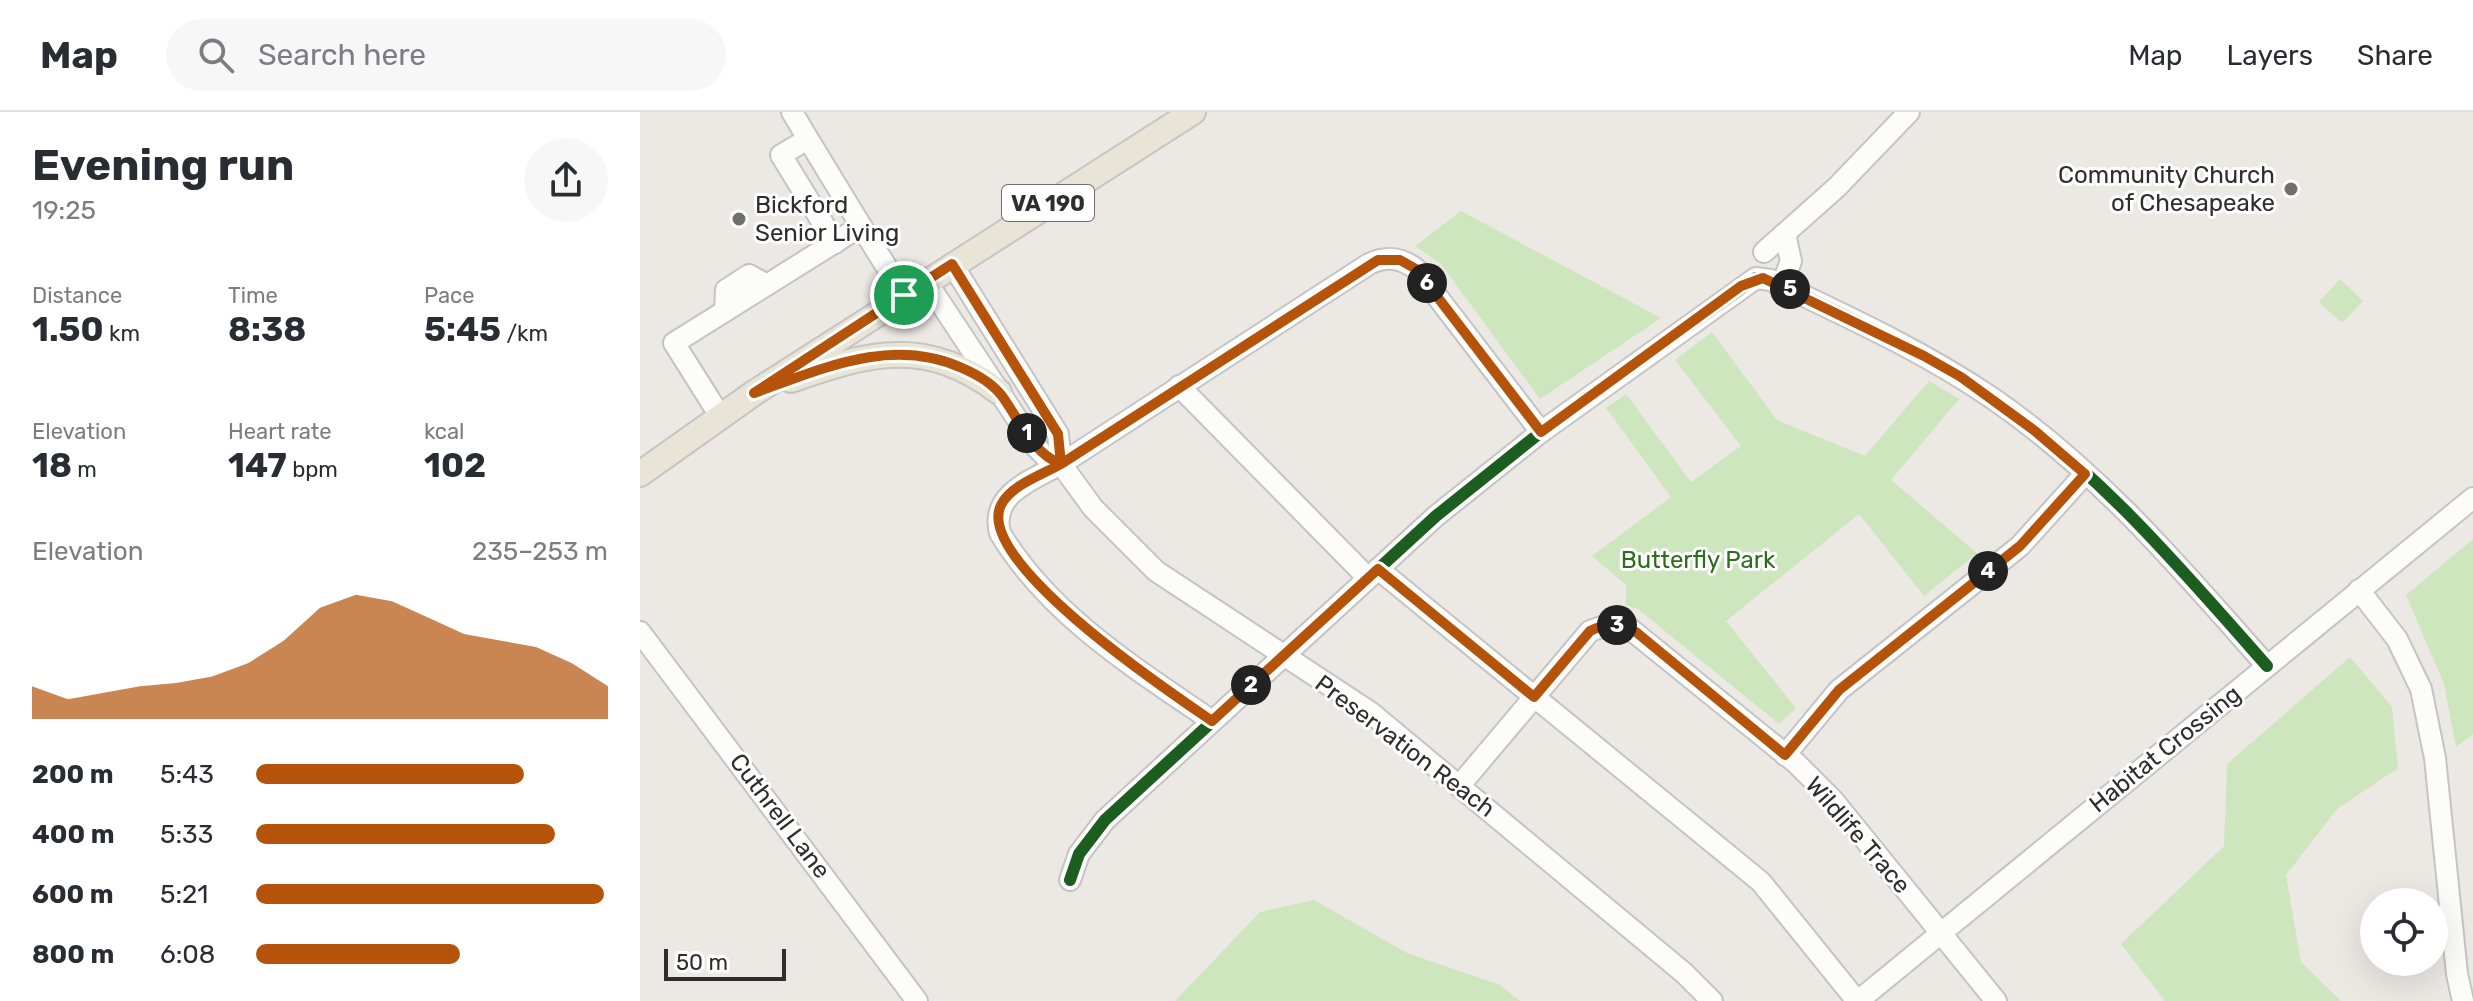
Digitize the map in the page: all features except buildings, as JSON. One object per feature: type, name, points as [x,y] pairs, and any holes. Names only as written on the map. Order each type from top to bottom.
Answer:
[{"type":"main road","name":"VA 190","points":[[640,474],[754,393],[1193,112]]},
{"type":"main road","points":[[754,393],[837,363],[895,353],[922,354],[948,361],[976,374],[999,392]]},
{"type":"street","points":[[792,112],[904,295]]},
{"type":"street","points":[[1764,252],[1909,112]]},
{"type":"street","points":[[808,139],[781,155],[835,243]]},
{"type":"street","points":[[720,416],[674,343],[861,226]]},
{"type":"street","points":[[1782,285],[1791,261],[1785,234]]},
{"type":"street","points":[[1212,721],[1128,664],[1065,612],[1000,533],[997,520],[1000,506],[1012,492],[1061,464],[1369,264],[1392,258],[1408,263],[1423,277],[1541,432]]},
{"type":"street","name":"Preservation Reach","points":[[952,264],[1058,434],[1061,464],[1101,518],[1156,571],[1370,712],[1684,973],[1712,1001]]},
{"type":"street","points":[[1070,880],[1079,854],[1105,820],[1436,516],[1541,432],[1749,280],[1763,278],[1782,285],[1961,377],[2025,423],[2155,540],[2267,666]]},
{"type":"street","name":"Preservation Reach","points":[[926,281],[1035,446],[1049,460],[1061,464]]},
{"type":"street","points":[[1179,386],[1373,574],[1534,697],[1761,882],[1858,1001]]},
{"type":"street","points":[[1785,755],[1839,690],[2020,546],[2085,474]]},
{"type":"street","name":"Habitat Crossing","points":[[1858,1001],[2473,498]]},
{"type":"street","points":[[2359,590],[2397,639],[2421,689],[2435,758],[2458,957],[2457,974],[2463,1001]]},
{"type":"street","name":"Wildlife Trace","points":[[1460,785],[1590,631],[1600,626],[1619,625],[1636,632],[1785,755],[1833,800],[1996,1001]]},
{"type":"street","name":"Cuthrell Lane","points":[[640,632],[917,1001]]},
{"type":"street","points":[[2458,957],[2469,976],[2473,993]]},
{"type":"green space","points":[[1461,211],[1661,318],[1540,399],[1441,264],[1415,246]]},
{"type":"green space","points":[[2340,279],[2363,301],[2342,323],[2319,302]]},
{"type":"green space","name":"Butterfly Park","points":[[1712,332],[1777,420],[1865,456],[1929,381],[1959,399],[1891,480],[1977,553],[1924,596],[1859,514],[1726,621],[1796,708],[1779,724],[1638,609],[1626,605],[1626,585],[1592,556],[1671,497],[1606,408],[1626,394],[1691,482],[1741,446],[1675,360]]},
{"type":"green space","points":[[2473,539],[2473,734],[2456,747],[2444,684],[2406,595]]},
{"type":"green space","points":[[2350,657],[2392,707],[2398,768],[2337,809],[2286,875],[2301,962],[2341,1001],[2165,1001],[2121,944],[2224,846],[2227,764]]},
{"type":"green space","points":[[1314,900],[1407,953],[1500,985],[1520,1001],[1175,1001],[1260,912]]},
{"type":"cycle path","points":[[1212,721],[1124,660],[1068,615],[1043,590],[1000,533],[1001,508],[1007,498],[1369,264],[1387,259],[1399,260],[1416,269],[1541,432]]},
{"type":"cycle path","points":[[1070,880],[1079,854],[1105,820],[1436,516],[1541,432],[1756,278],[1771,280],[1912,350],[1966,381],[2031,427],[2138,523],[2267,666]]},
{"type":"place","name":"Community Church of Chesapeake","points":[[2291,189]]},
{"type":"place","name":"Bickford Senior Living","points":[[739,219]]},
{"type":"route","points":[[904,295],[754,393],[837,363],[895,353],[922,354],[948,361],[976,374],[999,392],[1035,446],[1049,460],[1061,464],[1012,492],[1000,506],[997,520],[1000,533],[1009,547],[1065,612],[1128,664],[1212,721],[1378,569],[1534,697],[1590,631],[1600,626],[1619,625],[1636,632],[1785,755],[1839,690],[2020,546],[2085,474],[2035,431],[1961,377],[1763,278],[1749,280],[1541,432],[1416,269],[1392,258],[1378,260],[1061,464],[1058,434],[952,264],[904,295]]}]
